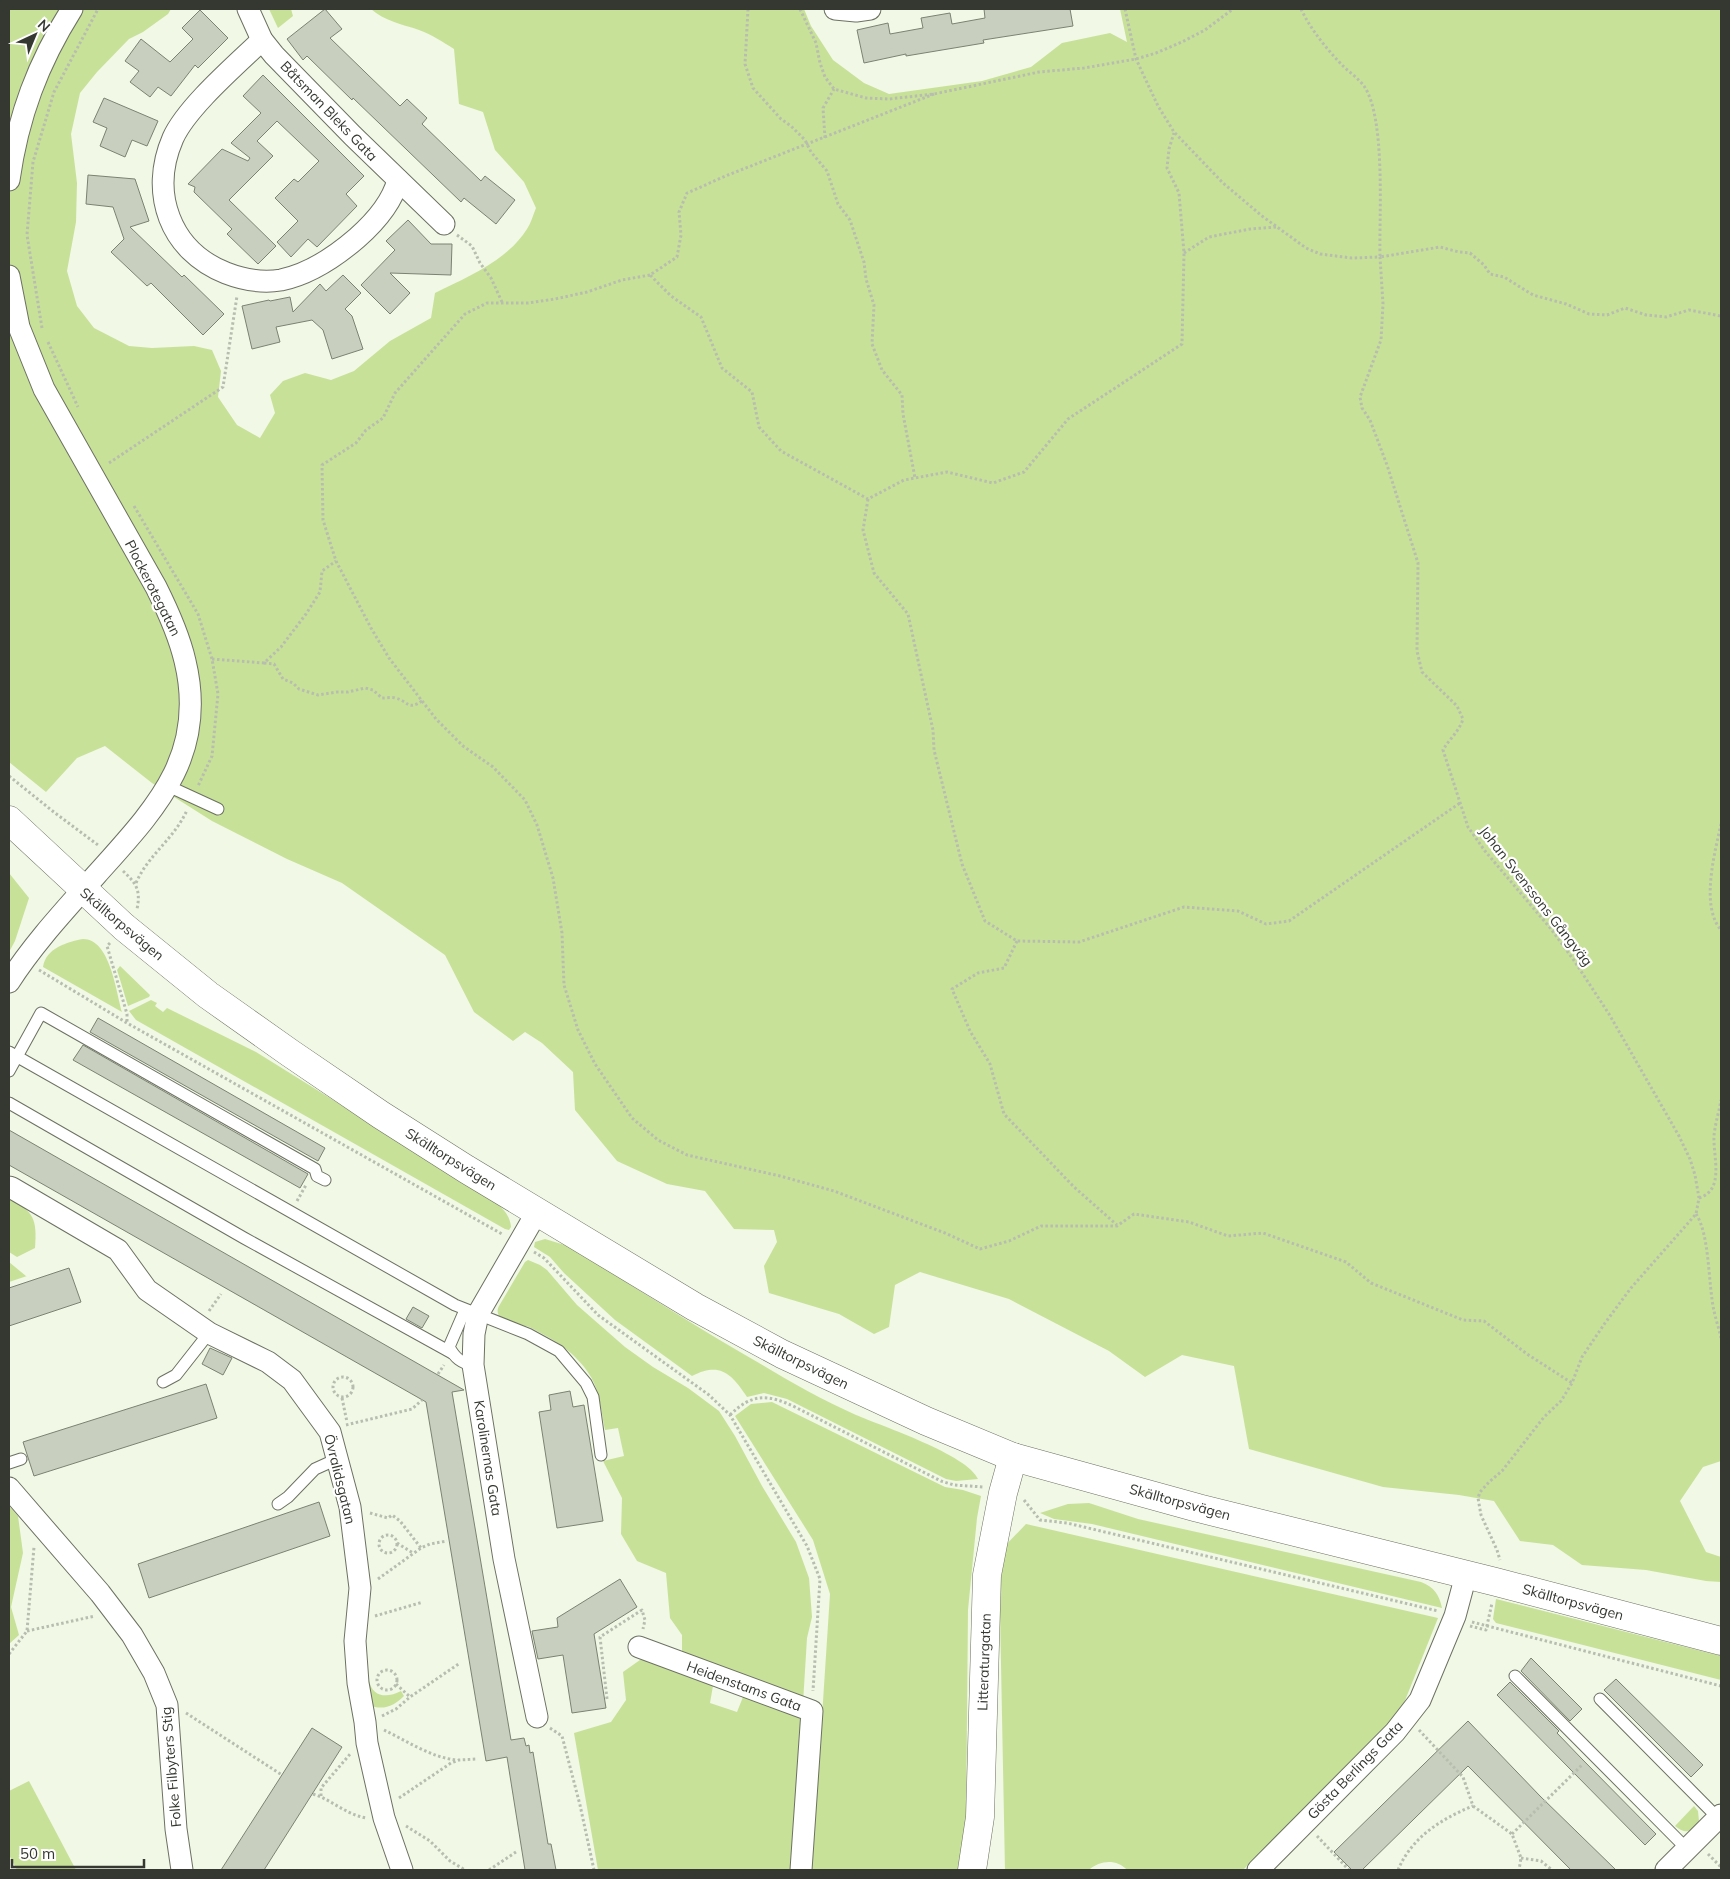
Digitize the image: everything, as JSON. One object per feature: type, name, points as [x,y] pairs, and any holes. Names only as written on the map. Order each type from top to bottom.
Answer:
[{"type":"street","points":[[9,180],[17,134],[31,87],[48,49],[72,9]]},
{"type":"street","name":"Båtsman Bleks Gata","points":[[248,9],[262,40],[398,180],[444,224]]},
{"type":"street","points":[[835,9],[856,11],[870,9]]},
{"type":"street","points":[[262,40],[204,97],[173,138],[165,163],[165,204],[176,234],[191,252],[214,268],[239,278],[257,281],[280,280],[303,274],[326,262],[370,226],[395,192],[398,180]]},
{"type":"street","name":"Plockerotegatan","points":[[9,276],[21,332],[44,389],[171,617],[182,647],[189,686],[189,719],[181,758],[168,786],[146,820],[48,930],[23,960],[9,982]]},
{"type":"street","name":"Skälltorpsvägen","points":[[9,820],[83,891],[124,927],[208,995],[290,1053],[396,1125],[537,1212],[695,1307],[782,1354],[926,1421],[1013,1457],[1198,1508],[1496,1582],[1721,1641]]},
{"type":"street","name":"Övralidsgatan","points":[[9,1188],[55,1211],[118,1250],[147,1290],[209,1333],[268,1362],[292,1380],[339,1428],[337,1459],[350,1507],[360,1588],[355,1641],[358,1683],[383,1812],[402,1870]]},
{"type":"street","name":"Karolinernas Gata","points":[[537,1212],[471,1312],[474,1334],[473,1365],[504,1559],[537,1717]]},
{"type":"street","name":"Litteraturgatan","points":[[972,1870],[980,1817],[987,1575],[1013,1457]]},
{"type":"street","name":"Folke Filbyters Stig","points":[[9,1488],[42,1527],[108,1591],[112,1610],[132,1635],[154,1672],[167,1705],[176,1829],[182,1870]]},
{"type":"street","name":"Gösta Berlings Gata","points":[[1258,1870],[1395,1732],[1423,1695],[1455,1616],[1466,1575]]},
{"type":"street","name":"Heidenstams Gata","points":[[639,1647],[812,1711],[801,1870]]},
{"type":"street","points":[[1666,1870],[1720,1817]]},
{"type":"lane","points":[[168,786],[218,808]]},
{"type":"lane","points":[[9,1071],[12,1055],[41,1013],[315,1169],[317,1176],[325,1180]]},
{"type":"lane","points":[[12,1055],[366,1256],[471,1312],[545,1342],[559,1351],[575,1368],[593,1397],[601,1455]]},
{"type":"lane","points":[[9,1103],[236,1233],[452,1353]]},
{"type":"lane","points":[[471,1312],[449,1347],[457,1359],[465,1364],[473,1365]]},
{"type":"lane","points":[[163,1382],[176,1375],[209,1333]]},
{"type":"lane","points":[[9,1463],[21,1459]]},
{"type":"lane","points":[[278,1504],[288,1497],[315,1470],[337,1459]]},
{"type":"lane","points":[[1515,1676],[1687,1850]]},
{"type":"lane","points":[[1600,1699],[1720,1817]]},
{"type":"path","points":[[42,330],[27,235],[33,162],[54,92],[98,9]]},
{"type":"path","points":[[748,9],[745,64],[753,88],[781,119],[792,126],[808,145],[827,171],[838,204],[850,220],[864,262],[866,279],[874,305],[872,344],[882,370],[902,395],[903,414],[915,478]]},
{"type":"path","points":[[800,9],[816,43],[825,77],[834,89],[866,98],[889,99],[934,94],[1039,72],[1084,68],[1136,59],[1182,42],[1205,30],[1233,9]]},
{"type":"path","points":[[1125,9],[1136,59],[1155,99],[1174,132],[1222,183],[1276,227],[1306,248],[1320,254],[1352,258],[1380,257],[1440,246],[1459,252],[1470,253],[1484,265],[1490,274],[1504,278],[1533,294],[1566,304],[1589,314],[1607,315],[1625,308],[1646,315],[1666,317],[1689,310],[1721,316]]},
{"type":"path","points":[[1302,9],[1307,21],[1324,45],[1363,85],[1371,99],[1377,126],[1380,257]]},
{"type":"path","points":[[825,138],[823,108],[834,89]]},
{"type":"path","points":[[934,94],[728,175],[688,193],[680,212],[681,235],[677,257],[650,275],[622,280],[587,292],[555,299],[487,303],[465,314],[395,393],[383,418],[366,430],[356,443],[322,465],[323,520],[336,561],[389,658],[436,719],[456,739],[493,767],[525,800],[537,825],[553,878],[562,933],[564,985],[578,1030],[595,1064],[632,1118],[658,1140],[687,1155],[780,1176],[834,1191],[945,1233],[980,1249],[1009,1241],[1041,1226],[1118,1226],[1134,1214],[1189,1222],[1228,1236],[1263,1233],[1346,1262],[1371,1283],[1463,1320],[1484,1321],[1527,1354],[1572,1383]]},
{"type":"path","points":[[868,499],[904,480],[947,472],[994,483],[1024,472],[1068,419],[1182,344],[1184,253],[1179,193],[1167,168],[1169,149],[1174,132]]},
{"type":"path","points":[[444,224],[472,246],[480,263],[491,278],[502,302]]},
{"type":"path","points":[[1184,253],[1209,237],[1250,229],[1276,227]]},
{"type":"path","name":"Johan Svenssons Gångväg","points":[[1380,257],[1383,304],[1381,340],[1360,397],[1362,408],[1370,420],[1387,465],[1418,563],[1418,662],[1422,672],[1457,706],[1463,719],[1460,729],[1448,741],[1443,750],[1460,803],[1468,827],[1485,851],[1551,929],[1573,959],[1609,1014],[1680,1136],[1695,1175],[1699,1198],[1696,1214]]},
{"type":"path","points":[[650,275],[671,296],[702,317],[722,368],[752,392],[759,427],[782,451],[868,499]]},
{"type":"path","points":[[105,455],[109,463],[223,387],[239,278]]},
{"type":"path","points":[[46,338],[82,415]]},
{"type":"path","points":[[868,499],[863,530],[874,573],[908,614],[933,730],[934,750],[962,864],[985,921],[1017,941],[1079,942],[1184,906],[1238,911],[1266,924],[1289,921],[1460,803]]},
{"type":"path","points":[[134,505],[198,614],[212,659],[218,694],[212,756],[181,824],[140,872],[136,882]]},
{"type":"path","points":[[264,663],[281,647],[306,614],[320,592],[322,571],[336,561]]},
{"type":"path","points":[[212,659],[274,664],[283,679],[293,684],[299,690],[318,695],[365,688],[373,690],[382,698],[396,698],[409,705],[415,706],[422,701]]},
{"type":"path","points":[[1721,824],[1713,863],[1711,905],[1717,925],[1721,930]]},
{"type":"path","points":[[1017,941],[1004,968],[978,973],[952,989],[970,1032],[990,1064],[1004,1114],[1074,1187],[1118,1226]]},
{"type":"path","points":[[1699,1198],[1707,1196],[1713,1190],[1716,1179],[1714,1134],[1721,1100]]},
{"type":"path","points":[[302,1193],[307,1184]]},
{"type":"path","points":[[1486,1626],[1500,1558],[1481,1515],[1478,1498],[1480,1492],[1488,1482],[1502,1471],[1544,1417],[1561,1401],[1572,1383],[1582,1357],[1626,1295],[1696,1214],[1700,1220],[1704,1235],[1713,1310],[1721,1338]]},
{"type":"path","points":[[346,1377],[352,1382],[354,1391],[349,1396],[342,1398],[336,1394],[333,1385],[339,1378],[346,1377]]},
{"type":"path","points":[[730,1415],[747,1401],[759,1397],[772,1398],[795,1407],[941,1481],[954,1485],[979,1486],[1023,1499],[1040,1520],[1067,1523],[1455,1616],[1486,1626],[1721,1686]]},
{"type":"path","points":[[342,1398],[339,1428],[412,1409],[422,1400]]},
{"type":"path","points":[[350,1507],[388,1518],[392,1515],[400,1521],[421,1548]]},
{"type":"path","points":[[9,1654],[27,1631],[36,1532],[42,1527]]},
{"type":"path","points":[[397,1543],[396,1548],[388,1553],[383,1551],[379,1544],[380,1539],[387,1535],[395,1538],[397,1543],[413,1553]]},
{"type":"path","points":[[360,1588],[374,1582],[421,1548],[430,1544],[447,1541]]},
{"type":"path","points":[[357,1621],[423,1602]]},
{"type":"path","points":[[27,1631],[108,1614],[112,1610]]},
{"type":"path","points":[[321,1796],[321,1788],[366,1729],[460,1663]]},
{"type":"path","points":[[396,1684],[391,1689],[382,1688],[377,1683],[377,1676],[381,1671],[391,1670],[396,1674],[396,1684],[410,1697]]},
{"type":"path","points":[[167,1705],[180,1708],[282,1775]]},
{"type":"path","points":[[1406,1716],[1463,1777],[1473,1806],[1512,1834],[1521,1858],[1519,1870]]},
{"type":"path","points":[[537,1717],[562,1736],[594,1870]]},
{"type":"path","points":[[366,1729],[448,1759],[477,1759]]},
{"type":"path","points":[[1512,1834],[1592,1754]]},
{"type":"path","points":[[313,1794],[321,1796],[352,1815],[372,1819],[383,1812],[391,1803],[459,1760]]},
{"type":"path","points":[[1398,1870],[1409,1850],[1431,1827],[1455,1813],[1473,1806]]},
{"type":"path","points":[[383,1812],[411,1827],[430,1841],[450,1861],[465,1870]]},
{"type":"path","points":[[1304,1823],[1349,1870]]},
{"type":"path","points":[[489,1870],[516,1852]]},
{"type":"path","points":[[1521,1858],[1541,1861],[1552,1870]]},
{"type":"green space","points":[[9,9],[171,9],[168,14],[143,32],[129,39],[97,72],[80,93],[71,134],[77,183],[76,222],[67,271],[77,306],[94,328],[129,346],[152,348],[194,346],[212,350],[221,371],[218,397],[237,425],[260,438],[275,413],[270,395],[283,381],[305,373],[331,380],[354,371],[390,341],[431,318],[435,293],[486,267],[509,250],[527,229],[536,208],[524,182],[495,150],[483,112],[459,104],[454,49],[437,38],[387,19],[371,9],[804,9],[811,26],[833,60],[864,83],[889,94],[982,81],[1031,67],[1062,43],[1110,33],[1127,42],[1120,9],[1721,9],[1721,1461],[1703,1467],[1680,1501],[1706,1552],[1721,1557],[1721,1582],[1646,1570],[1582,1565],[1553,1545],[1520,1541],[1494,1501],[1459,1495],[1383,1487],[1249,1449],[1234,1366],[1182,1355],[1145,1377],[1109,1351],[1009,1299],[920,1272],[895,1285],[889,1327],[874,1334],[839,1314],[769,1293],[764,1266],[777,1242],[774,1230],[734,1229],[705,1191],[667,1184],[617,1161],[575,1110],[573,1072],[542,1043],[525,1032],[513,1041],[474,1012],[445,955],[342,883],[287,859],[212,821],[152,783],[105,746],[77,758],[46,792],[9,762]]},
{"type":"green space","points":[[269,9],[291,9],[293,16],[278,28]]},
{"type":"green space","points":[[9,873],[29,898],[15,941],[9,952]]},
{"type":"green space","points":[[83,939],[92,941],[100,947],[106,957],[122,1012],[43,967],[48,955],[58,947]]},
{"type":"green space","points":[[120,966],[150,995],[149,997],[128,1006],[117,970]]},
{"type":"green space","points":[[151,1000],[157,1003],[155,1006],[163,1012],[167,1008],[256,1052],[489,1197],[506,1213],[511,1227],[509,1230],[505,1229],[136,1020],[129,1011]]},
{"type":"green space","points":[[9,1197],[29,1212],[35,1230],[35,1248],[17,1257],[9,1252]]},
{"type":"green space","points":[[545,1239],[568,1246],[711,1335],[806,1390],[856,1415],[942,1451],[971,1470],[978,1479],[956,1481],[946,1479],[787,1399],[764,1393],[747,1397],[736,1382],[724,1372],[710,1370],[692,1376],[615,1320],[564,1273],[550,1257],[534,1247],[535,1242]]},
{"type":"green space","points":[[528,1260],[547,1270],[577,1305],[625,1347],[688,1388],[719,1411],[735,1436],[762,1486],[796,1542],[809,1578],[812,1617],[807,1638],[803,1703],[682,1656],[682,1635],[670,1618],[666,1573],[637,1561],[621,1534],[622,1498],[603,1461],[624,1456],[618,1428],[605,1430],[599,1398],[593,1381],[579,1361],[559,1344],[529,1327],[506,1321],[498,1314],[499,1306]]},
{"type":"green space","points":[[9,1262],[26,1276],[27,1276],[9,1282]]},
{"type":"green space","points":[[772,1402],[945,1487],[981,1496],[968,1610],[966,1827],[960,1870],[812,1870],[830,1594],[813,1540],[735,1416],[751,1404]]},
{"type":"green space","points":[[1089,1503],[1138,1519],[1421,1582],[1435,1592],[1442,1608],[1092,1524],[1054,1519],[1040,1513],[1068,1504]]},
{"type":"green space","points":[[9,1506],[18,1516],[23,1553],[11,1607],[19,1635],[9,1644]]},
{"type":"green space","points":[[1026,1524],[1438,1618],[1400,1713],[1243,1870],[1127,1870],[1123,1866],[1108,1862],[1098,1864],[1089,1870],[1005,1870],[1000,1612],[1002,1549]]},
{"type":"green space","points":[[1496,1599],[1721,1656],[1721,1680],[1496,1623],[1493,1619]]},
{"type":"green space","points":[[647,1655],[714,1680],[710,1703],[737,1712],[743,1697],[749,1694],[800,1717],[803,1729],[791,1870],[598,1870],[574,1733],[611,1722],[626,1700],[623,1672]]},
{"type":"green space","points":[[369,1680],[373,1690],[381,1695],[391,1695],[401,1691],[404,1696],[388,1706],[379,1708],[369,1705],[364,1682]]},
{"type":"green space","points":[[29,1781],[76,1870],[17,1870],[9,1855],[9,1791]]},
{"type":"green space","points":[[1694,1806],[1698,1811],[1699,1821],[1691,1830],[1682,1831],[1675,1826]]},
{"type":"building","points":[[325,9],[342,29],[330,38],[400,106],[407,99],[427,118],[422,124],[481,181],[485,176],[515,200],[496,224],[464,198],[461,202],[307,56],[303,60],[287,39]]},
{"type":"building","points":[[984,9],[1070,9],[1073,26],[983,40],[984,43],[906,56],[906,54],[864,63],[857,30],[888,23],[890,34],[923,28],[921,18],[950,13],[952,24],[985,18]]},
{"type":"building","points":[[200,10],[228,38],[198,68],[195,65],[171,96],[158,87],[150,97],[130,82],[139,71],[125,61],[141,39],[170,62],[193,39],[182,28]]},
{"type":"building","points":[[263,75],[364,176],[346,194],[357,206],[317,247],[308,239],[291,257],[277,242],[298,221],[275,198],[294,179],[298,182],[319,161],[277,121],[257,141],[273,156],[229,200],[276,246],[258,264],[227,234],[232,229],[194,192],[195,187],[188,184],[222,149],[248,161],[250,158],[231,143],[261,113],[243,96]]},
{"type":"building","points":[[104,98],[158,121],[147,146],[132,140],[125,157],[100,146],[107,128],[93,122]]},
{"type":"building","points":[[88,175],[135,179],[149,221],[130,227],[224,314],[203,335],[151,283],[147,286],[111,252],[124,239],[113,207],[86,204]]},
{"type":"building","points":[[408,220],[431,244],[452,244],[451,275],[390,273],[410,293],[390,314],[361,285],[395,250],[386,241]]},
{"type":"building","points":[[343,275],[361,293],[345,309],[352,316],[363,349],[332,359],[323,330],[312,320],[276,327],[280,342],[252,349],[242,306],[290,297],[293,312],[320,284],[326,291]]},
{"type":"building","points":[[98,1018],[325,1148],[318,1161],[90,1032]]},
{"type":"building","points":[[83,1045],[308,1174],[300,1188],[73,1060]]},
{"type":"building","points":[[9,1130],[464,1390],[452,1392],[511,1740],[524,1738],[526,1746],[529,1745],[530,1753],[533,1752],[548,1844],[551,1844],[556,1870],[525,1870],[507,1757],[486,1761],[426,1402],[9,1165]]},
{"type":"building","points":[[69,1268],[81,1302],[9,1326],[9,1288]]},
{"type":"building","points":[[413,1307],[429,1316],[422,1328],[406,1319]]},
{"type":"building","points":[[210,1348],[232,1358],[223,1375],[202,1364]]},
{"type":"building","points":[[206,1384],[217,1418],[34,1476],[23,1442]]},
{"type":"building","points":[[570,1391],[573,1407],[584,1405],[603,1521],[557,1528],[539,1412],[551,1410],[549,1395]]},
{"type":"building","points":[[319,1502],[330,1536],[149,1598],[138,1564]]},
{"type":"building","points":[[620,1579],[637,1607],[594,1634],[606,1708],[572,1713],[563,1655],[538,1659],[532,1631],[558,1627],[557,1618]]},
{"type":"building","points":[[1531,1658],[1582,1709],[1570,1721],[1521,1671]]},
{"type":"building","points":[[1616,1679],[1703,1765],[1691,1777],[1604,1690]]},
{"type":"building","points":[[1510,1682],[1656,1834],[1645,1845],[1497,1695]]},
{"type":"building","points":[[1468,1721],[1540,1796],[1616,1870],[1571,1870],[1468,1766],[1362,1870],[1352,1870],[1334,1852]]},
{"type":"building","points":[[312,1728],[342,1747],[264,1870],[221,1870]]}]
